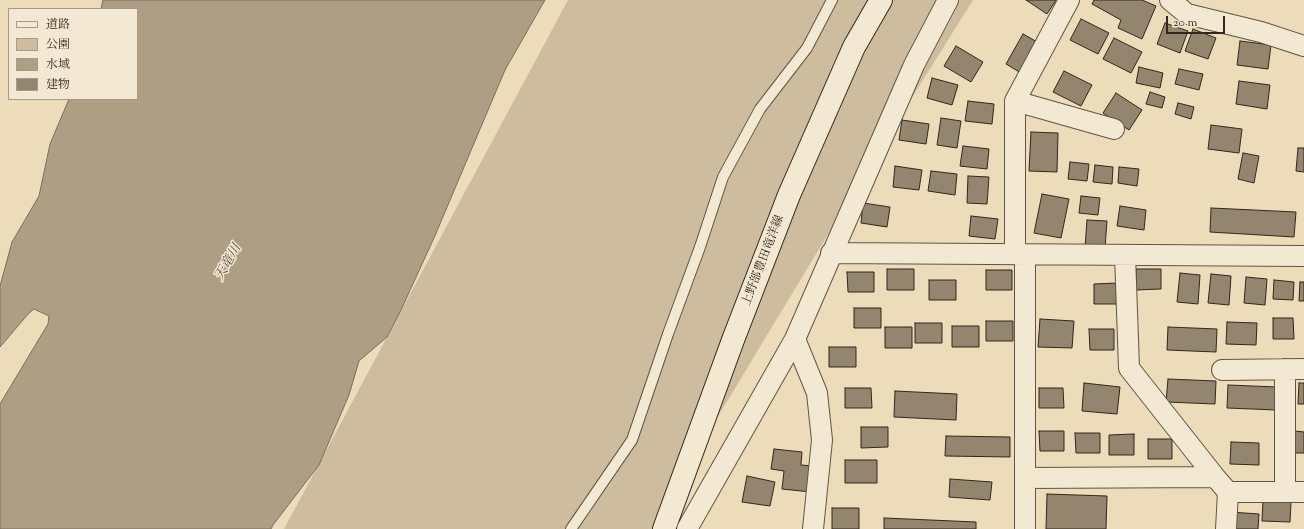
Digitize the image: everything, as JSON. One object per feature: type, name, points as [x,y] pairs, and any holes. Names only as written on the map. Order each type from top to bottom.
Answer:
[{"type":"main road","name":"上野部豊田竜洋線","points":[[664,529],[733,340],[789,195],[854,47],[881,0]]},
{"type":"street","points":[[687,529],[795,339],[914,65],[948,0]]},
{"type":"street","points":[[1025,529],[1020,254],[1015,101],[1069,0]]},
{"type":"street","points":[[1170,0],[1187,14],[1261,32],[1304,46]]},
{"type":"street","points":[[1015,101],[1114,129]]},
{"type":"street","points":[[831,254],[1304,256]]},
{"type":"street","points":[[1125,255],[1129,368],[1228,492],[1226,529]]},
{"type":"street","points":[[795,339],[817,393],[822,440],[813,529]]},
{"type":"street","points":[[1222,370],[1295,369],[1295,492],[1228,492]]},
{"type":"street","points":[[1025,478],[1215,477]]},
{"type":"lane","points":[[571,529],[632,440],[723,178],[760,109],[807,48],[832,0]]},
{"type":"green space","points":[[568,0],[973,0],[868,168],[685,471],[671,529],[284,529]]},
{"type":"water","name":"天竜川","points":[[103,0],[545,0],[505,70],[434,238],[401,310],[387,337],[359,361],[349,395],[319,465],[271,529],[0,529],[0,404],[48,324],[49,316],[34,309],[0,347],[0,286],[12,242],[39,196],[50,144],[69,100],[138,100],[138,8],[101,8]]},
{"type":"building","points":[[1026,0],[1056,0],[1047,14]]},
{"type":"building","points":[[1094,0],[1142,0],[1156,6],[1142,39],[1118,28],[1121,20],[1092,4]]},
{"type":"building","points":[[1081,19],[1109,33],[1098,54],[1070,40]]},
{"type":"building","points":[[1165,23],[1188,31],[1180,53],[1157,44]]},
{"type":"building","points":[[1193,29],[1216,38],[1208,59],[1185,51]]},
{"type":"building","points":[[1023,34],[1039,43],[1021,73],[1006,64]]},
{"type":"building","points":[[1114,38],[1142,52],[1131,73],[1103,59]]},
{"type":"building","points":[[1240,41],[1271,45],[1268,69],[1237,65]]},
{"type":"building","points":[[956,46],[983,62],[971,82],[944,66]]},
{"type":"building","points":[[1139,67],[1163,73],[1160,88],[1136,83]]},
{"type":"building","points":[[1179,69],[1203,74],[1199,90],[1175,84]]},
{"type":"building","points":[[1064,71],[1092,85],[1081,106],[1053,92]]},
{"type":"building","points":[[932,78],[958,85],[952,105],[927,98]]},
{"type":"building","points":[[1239,81],[1270,85],[1267,109],[1236,104]]},
{"type":"building","points":[[1150,92],[1165,97],[1162,108],[1146,104]]},
{"type":"building","points":[[1116,93],[1142,110],[1129,130],[1103,113]]},
{"type":"building","points":[[968,101],[994,104],[992,124],[965,121]]},
{"type":"building","points":[[1178,103],[1194,107],[1191,119],[1175,114]]},
{"type":"building","points":[[941,118],[961,121],[957,148],[937,145]]},
{"type":"building","points":[[902,120],[929,124],[926,144],[899,140]]},
{"type":"building","points":[[1211,125],[1242,129],[1239,153],[1208,149]]},
{"type":"building","points":[[1031,132],[1058,133],[1057,172],[1029,171]]},
{"type":"building","points":[[963,146],[989,149],[987,169],[960,166]]},
{"type":"building","points":[[1298,148],[1304,148],[1304,172],[1296,171]]},
{"type":"building","points":[[1243,153],[1259,156],[1254,183],[1238,179]]},
{"type":"building","points":[[1070,162],[1089,164],[1087,181],[1068,179]]},
{"type":"building","points":[[1095,165],[1113,167],[1112,184],[1093,182]]},
{"type":"building","points":[[895,166],[922,170],[919,190],[893,187]]},
{"type":"building","points":[[1119,167],[1139,169],[1137,186],[1118,183]]},
{"type":"building","points":[[931,171],[957,174],[955,195],[928,191]]},
{"type":"building","points":[[968,176],[989,177],[987,204],[967,203]]},
{"type":"building","points":[[1042,194],[1069,199],[1061,238],[1034,233]]},
{"type":"building","points":[[1081,196],[1100,198],[1098,215],[1079,213]]},
{"type":"building","points":[[863,203],[890,207],[887,227],[861,223]]},
{"type":"building","points":[[1120,206],[1146,210],[1144,230],[1117,226]]},
{"type":"building","points":[[1211,208],[1296,212],[1294,237],[1210,232]]},
{"type":"building","points":[[971,216],[998,219],[995,239],[969,236]]},
{"type":"building","points":[[1087,220],[1107,221],[1105,248],[1085,247]]},
{"type":"building","points":[[887,269],[914,269],[914,290],[887,290]]},
{"type":"building","points":[[1136,269],[1161,269],[1161,289],[1136,290]]},
{"type":"building","points":[[986,270],[1012,270],[1012,290],[986,290]]},
{"type":"building","points":[[847,272],[874,272],[874,292],[848,292]]},
{"type":"building","points":[[1180,273],[1200,275],[1198,304],[1177,302]]},
{"type":"building","points":[[1211,274],[1231,276],[1229,305],[1208,303]]},
{"type":"building","points":[[1246,277],[1267,279],[1265,305],[1244,303]]},
{"type":"building","points":[[929,280],[956,280],[956,300],[929,300]]},
{"type":"building","points":[[1274,280],[1294,282],[1293,300],[1273,299]]},
{"type":"building","points":[[1300,282],[1304,282],[1304,301],[1299,301]]},
{"type":"building","points":[[1118,283],[1118,304],[1094,304],[1094,284]]},
{"type":"building","points":[[854,308],[881,308],[881,328],[854,328]]},
{"type":"building","points":[[1273,318],[1293,318],[1294,339],[1273,339]]},
{"type":"building","points":[[1040,319],[1074,321],[1072,348],[1038,347]]},
{"type":"building","points":[[986,321],[1013,321],[1013,341],[986,341]]},
{"type":"building","points":[[1227,322],[1257,323],[1256,345],[1226,344]]},
{"type":"building","points":[[915,323],[942,323],[942,343],[915,343]]},
{"type":"building","points":[[952,326],[979,326],[979,347],[952,347]]},
{"type":"building","points":[[885,327],[912,327],[912,348],[885,348]]},
{"type":"building","points":[[1168,327],[1217,329],[1216,352],[1167,350]]},
{"type":"building","points":[[1089,329],[1114,329],[1114,350],[1090,350]]},
{"type":"building","points":[[829,347],[856,347],[856,367],[829,367]]},
{"type":"building","points":[[1168,379],[1216,381],[1215,404],[1166,402]]},
{"type":"building","points":[[1084,383],[1120,387],[1117,414],[1082,411]]},
{"type":"building","points":[[1299,383],[1304,383],[1304,404],[1298,404]]},
{"type":"building","points":[[1228,385],[1277,387],[1276,410],[1227,408]]},
{"type":"building","points":[[845,388],[871,388],[872,408],[845,408]]},
{"type":"building","points":[[1039,388],[1063,388],[1064,408],[1039,408]]},
{"type":"building","points":[[895,391],[957,394],[956,420],[894,417]]},
{"type":"building","points":[[861,427],[888,427],[888,447],[861,448]]},
{"type":"building","points":[[1039,431],[1064,431],[1064,451],[1040,451]]},
{"type":"building","points":[[1295,431],[1304,432],[1304,453],[1294,453]]},
{"type":"building","points":[[1075,433],[1100,433],[1100,453],[1076,453]]},
{"type":"building","points":[[1134,434],[1134,455],[1109,455],[1109,435]]},
{"type":"building","points":[[946,436],[1010,437],[1010,457],[945,456]]},
{"type":"building","points":[[1148,439],[1172,439],[1172,459],[1148,459]]},
{"type":"building","points":[[1231,442],[1259,443],[1259,465],[1230,464]]},
{"type":"building","points":[[774,449],[802,452],[801,465],[814,466],[811,492],[782,489],[784,471],[771,469]]},
{"type":"building","points":[[845,460],[877,460],[877,483],[845,483]]},
{"type":"building","points":[[747,476],[775,482],[770,506],[742,502]]},
{"type":"building","points":[[950,479],[992,482],[990,500],[949,497]]},
{"type":"building","points":[[1047,494],[1107,496],[1106,529],[1046,529]]},
{"type":"building","points":[[1263,500],[1291,502],[1290,522],[1262,521]]},
{"type":"building","points":[[832,508],[859,508],[859,529],[832,529]]},
{"type":"building","points":[[1230,512],[1259,514],[1258,529],[1229,529]]},
{"type":"building","points":[[884,518],[976,522],[976,529],[884,529]]}]
